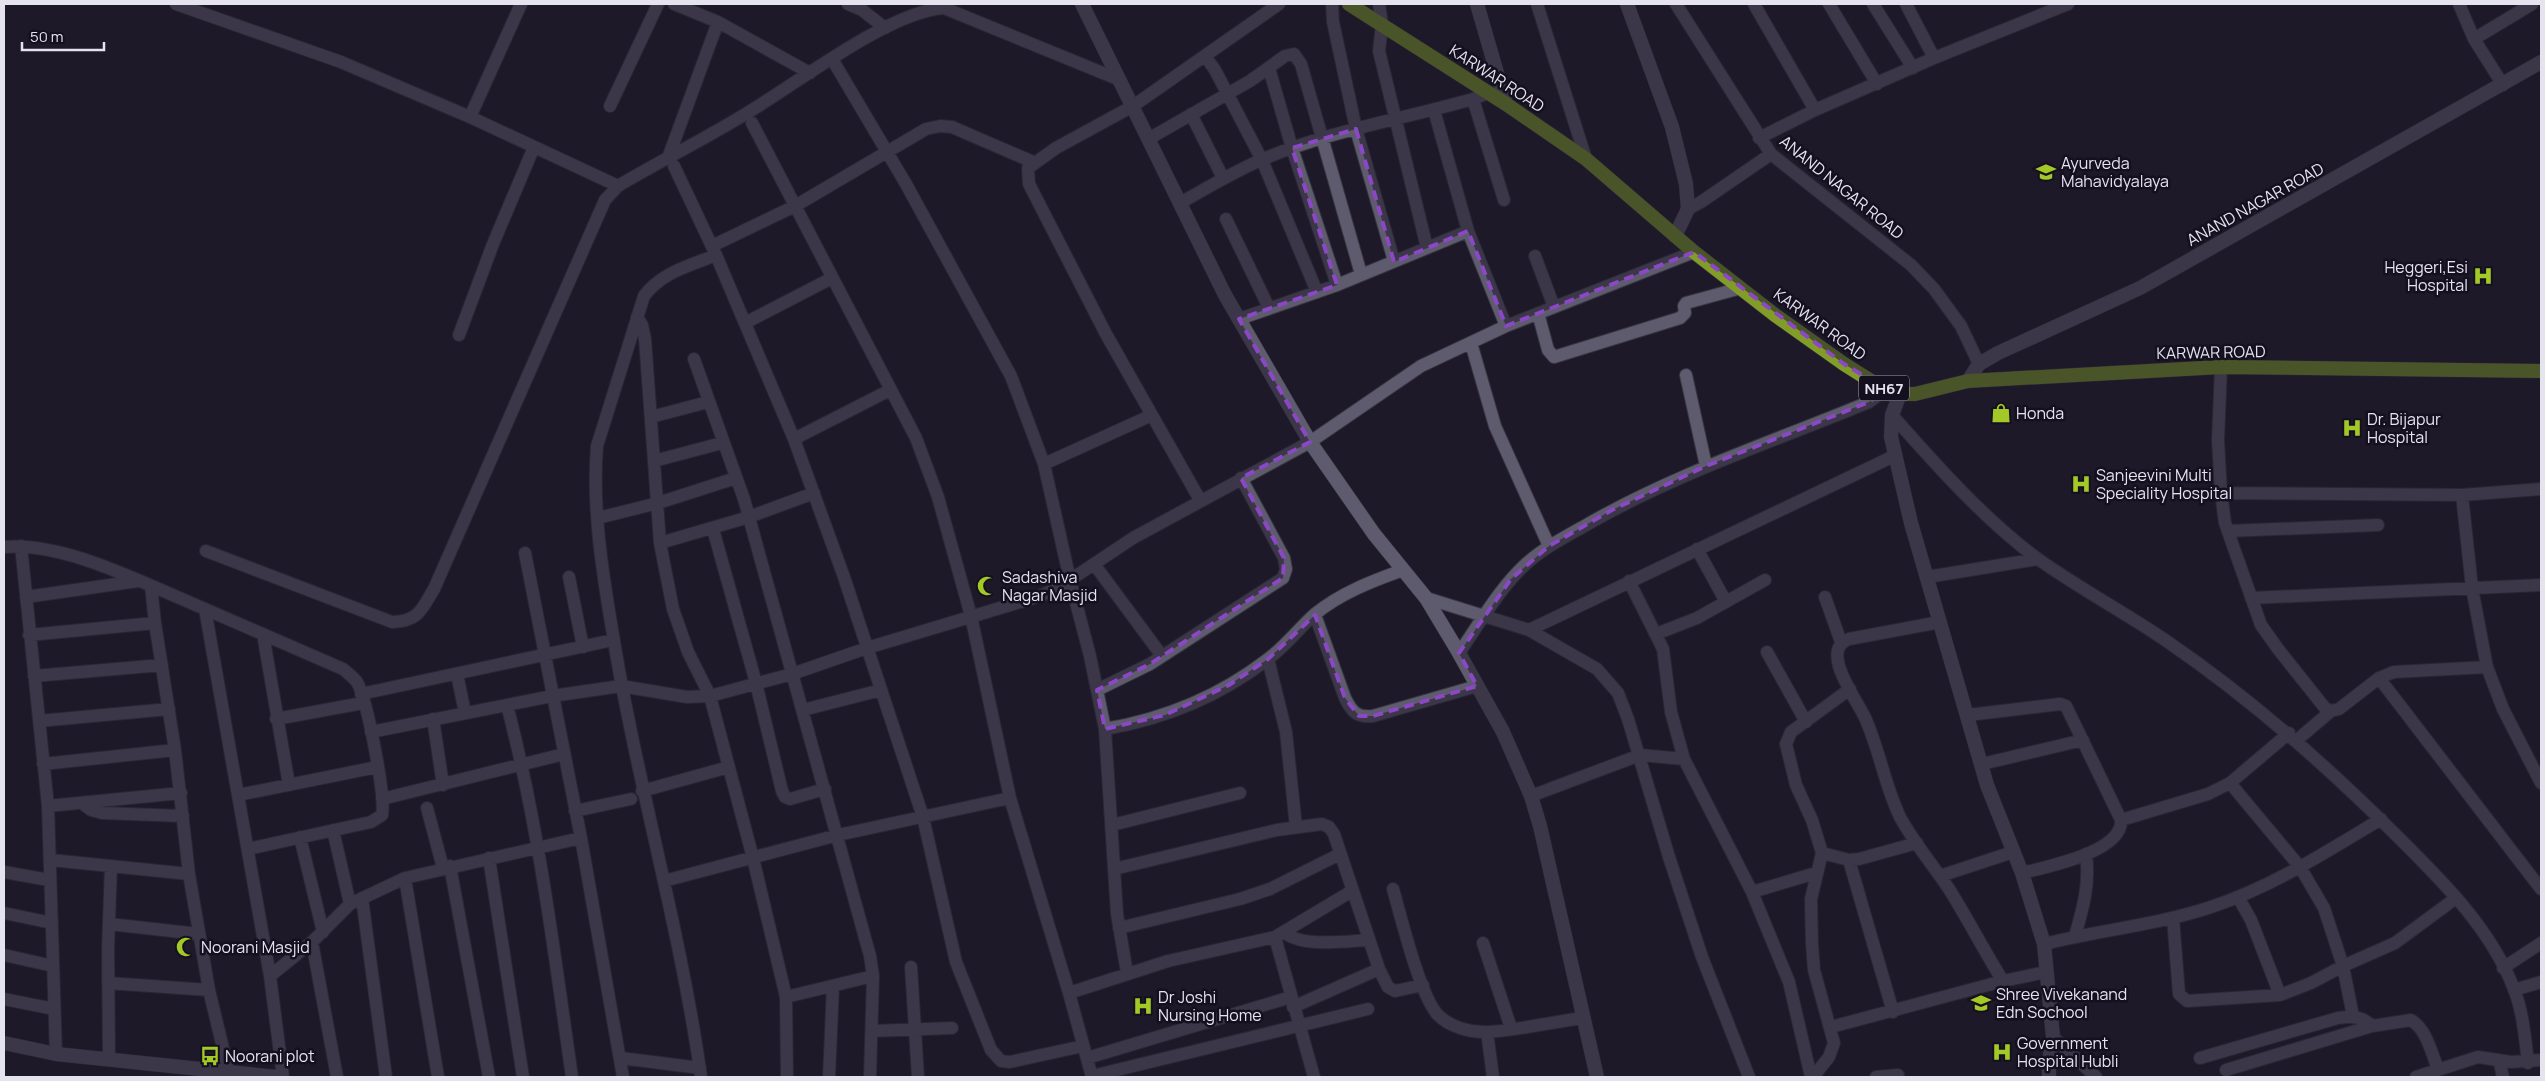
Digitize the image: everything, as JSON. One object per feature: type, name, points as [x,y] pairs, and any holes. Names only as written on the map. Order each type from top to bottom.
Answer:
[{"type":"highway","name":"KARWAR ROAD","points":[[1349,4],[1506,104],[1586,159],[1694,252],[1742,288],[1844,364],[1886,389],[1900,394],[1915,394],[1968,381],[2221,367],[2541,371]]},
{"type":"street","points":[[176,4],[341,62],[470,117],[618,186]]},
{"type":"street","points":[[470,117],[521,4]]},
{"type":"street","points":[[610,106],[658,4]]},
{"type":"street","points":[[674,4],[718,22],[810,73]]},
{"type":"street","points":[[848,4],[862,10],[885,28]]},
{"type":"street","points":[[1082,4],[1150,138],[1180,204],[1239,319],[1310,442],[1374,534],[1426,598],[1459,653],[1502,732],[1531,796],[1598,1077]]},
{"type":"street","points":[[1200,500],[1106,334],[1029,184],[1028,168],[1033,162],[1133,106],[1279,4]]},
{"type":"street","points":[[1332,4],[1333,22],[1356,129],[1394,262]]},
{"type":"street","points":[[1379,4],[1382,24],[1379,51],[1394,119],[1427,248]]},
{"type":"street","points":[[1476,4],[1506,104]]},
{"type":"street","points":[[1537,4],[1586,159]]},
{"type":"street","points":[[1627,4],[1672,127],[1686,184],[1688,208],[1675,236]]},
{"type":"street","name":"ANAND NAGAR ROAD","points":[[1676,4],[1759,138],[1771,154],[1911,265],[1934,289],[1961,326],[1979,364]]},
{"type":"street","points":[[1754,4],[1815,110]]},
{"type":"street","points":[[1829,4],[1877,84]]},
{"type":"street","points":[[1873,4],[1913,68]]},
{"type":"street","points":[[1906,4],[1934,58]]},
{"type":"street","points":[[2459,4],[2474,38],[2503,85]]},
{"type":"street","points":[[2474,38],[2532,4]]},
{"type":"street","points":[[1759,138],[1815,110],[2062,5]]},
{"type":"street","points":[[206,551],[392,622],[406,622],[418,615],[434,589],[605,200],[618,186],[671,162],[832,58],[885,28],[932,8],[944,8],[1120,80]]},
{"type":"street","points":[[718,22],[671,162],[714,251],[794,439],[814,493],[923,817],[956,962],[996,1057],[1001,1061],[1010,1062],[1085,1052],[1292,1002],[1379,969]]},
{"type":"street","points":[[1150,138],[1228,93],[1289,54],[1297,57],[1361,274]]},
{"type":"street","points":[[1205,56],[1228,93],[1262,160],[1317,292]]},
{"type":"street","points":[[832,58],[887,150],[1011,376],[1044,464],[1105,729],[1119,928],[1127,974]]},
{"type":"street","name":"ANAND NAGAR ROAD","points":[[1968,381],[1979,364],[1998,353],[2140,288],[2541,62]]},
{"type":"street","points":[[1269,68],[1292,148],[1337,285]]},
{"type":"street","points":[[1180,204],[1223,178],[1292,148],[1356,129],[1474,99],[1488,93]]},
{"type":"street","points":[[1474,99],[1504,200]]},
{"type":"street","points":[[1434,110],[1468,231],[1506,326]]},
{"type":"street","points":[[1190,114],[1223,178]]},
{"type":"street","points":[[752,123],[916,438],[938,497],[971,616],[1010,798],[1069,993],[1092,1077],[1368,1010]]},
{"type":"street","points":[[621,1058],[701,1073],[664,881],[642,791],[621,686],[613,640],[598,518],[595,471],[597,446],[644,296],[654,284],[666,275],[795,206],[887,150],[926,129],[940,126],[952,127],[1033,162]]},
{"type":"street","points":[[460,335],[493,244],[534,147]]},
{"type":"street","points":[[1688,208],[1701,202],[1771,154]]},
{"type":"street","points":[[1226,219],[1269,308]]},
{"type":"street","points":[[1239,319],[1337,285],[1468,231]]},
{"type":"street","points":[[371,732],[552,696],[621,686],[687,697],[710,696],[792,674],[867,648],[1040,596],[1070,580],[1133,538],[1240,478],[1310,442],[1421,366],[1506,326],[1694,252]]},
{"type":"street","points":[[1535,256],[1554,307]]},
{"type":"street","points":[[745,323],[832,278]]},
{"type":"street","points":[[1538,313],[1548,350],[1554,357],[1680,318],[1685,313],[1684,306],[1686,304],[1742,288]]},
{"type":"street","points":[[637,317],[642,325],[645,340],[660,543],[673,609],[688,652],[710,696],[753,858],[786,997],[787,1077]]},
{"type":"street","points":[[1471,343],[1495,426],[1549,546]]},
{"type":"street","points":[[694,360],[722,443],[750,517],[870,956],[873,976],[870,1077]]},
{"type":"street","points":[[2221,367],[2218,440],[2221,493],[2228,531],[2261,625],[2325,708],[2331,711]]},
{"type":"street","points":[[1686,374],[1706,466]]},
{"type":"street","points":[[1459,653],[1510,579],[1549,546],[1612,510],[1706,466],[1869,402],[1886,389]]},
{"type":"street","points":[[794,439],[890,390]]},
{"type":"street","points":[[1900,394],[1892,415],[1891,437],[1894,456],[1927,577],[1982,764],[2022,873],[2044,944],[2053,1037],[2049,1061],[2049,1077]]},
{"type":"street","points":[[651,418],[708,402]]},
{"type":"street","points":[[1044,464],[1152,415]]},
{"type":"street","points":[[1892,415],[1925,453],[2000,527],[2038,559],[2168,641],[2293,737],[2381,819],[2456,898],[2487,936],[2514,990],[2537,1063],[2478,1057],[2416,1077]]},
{"type":"street","points":[[654,461],[722,443]]},
{"type":"street","points":[[1529,630],[1894,456]]},
{"type":"street","points":[[598,518],[658,503],[736,478]]},
{"type":"street","points":[[1097,690],[1162,656],[1283,578],[1286,569],[1284,558],[1240,478]]},
{"type":"street","points":[[2221,493],[2462,495],[2541,489]]},
{"type":"street","points":[[660,543],[714,529],[814,493]]},
{"type":"street","points":[[2462,495],[2472,588],[2487,667],[2503,709],[2541,783]]},
{"type":"street","points":[[2228,531],[2378,525]]},
{"type":"street","points":[[714,529],[785,797],[790,799],[825,789]]},
{"type":"street","points":[[4,548],[21,546],[68,555],[151,586],[343,669],[357,684],[371,732],[377,767],[383,809],[379,818],[248,849]]},
{"type":"street","points":[[21,546],[48,806],[56,1054]]},
{"type":"street","points":[[1697,550],[1726,602]]},
{"type":"street","points":[[525,553],[576,811],[623,1077]]},
{"type":"street","points":[[1927,577],[2038,559]]},
{"type":"street","points":[[1094,564],[1162,656]]},
{"type":"street","points":[[1105,729],[1141,723],[1197,702],[1230,685],[1268,659],[1314,615],[1339,597],[1372,581],[1403,570]]},
{"type":"street","points":[[569,577],[583,647]]},
{"type":"street","points":[[1656,634],[1698,618],[1765,580]]},
{"type":"street","points":[[26,597],[138,581]]},
{"type":"street","points":[[1629,581],[1663,649],[1671,712],[1684,759],[1752,892],[1789,982],[1812,1077]]},
{"type":"street","points":[[2251,598],[2541,585]]},
{"type":"street","points":[[151,586],[155,623],[176,750],[189,874],[208,990],[229,1074]]},
{"type":"street","points":[[1826,597],[1841,642]]},
{"type":"street","points":[[1426,598],[1529,630],[1597,669],[1607,677],[1618,694],[1640,755],[1669,857],[1702,957],[1749,1077]]},
{"type":"street","points":[[205,609],[270,976],[284,1077]]},
{"type":"street","points":[[1314,615],[1345,698],[1352,712],[1359,716],[1373,716],[1477,686]]},
{"type":"street","points":[[1940,622],[1841,642],[1837,648],[1837,658],[1843,678],[1870,730],[1883,776],[1900,816],[1940,876],[2003,981]]},
{"type":"street","points":[[30,635],[155,623]]},
{"type":"street","points":[[263,634],[276,719],[289,785]]},
{"type":"street","points":[[276,719],[456,674],[613,640]]},
{"type":"street","points":[[1766,652],[1806,722]]},
{"type":"street","points":[[1268,659],[1286,732],[1296,827]]},
{"type":"street","points":[[34,676],[162,665]]},
{"type":"street","points":[[2121,820],[2208,794],[2230,783],[2331,711],[2339,709],[2379,678],[2406,670],[2487,667]]},
{"type":"street","points":[[456,674],[464,713]]},
{"type":"street","points":[[2379,678],[2536,870],[2541,889]]},
{"type":"street","points":[[1812,1077],[1829,1057],[1834,1042],[1814,970],[1811,899],[1822,853],[1812,820],[1796,785],[1787,754],[1788,737],[1850,689]]},
{"type":"street","points":[[803,710],[881,690]]},
{"type":"street","points":[[1968,715],[2060,704],[2066,706],[2121,820],[2120,830],[2115,836],[2086,854],[2067,862],[2022,873]]},
{"type":"street","points":[[507,705],[523,766],[538,847],[572,1077]]},
{"type":"street","points":[[39,721],[169,710]]},
{"type":"street","points":[[433,719],[444,785]]},
{"type":"street","points":[[1982,764],[2082,740]]},
{"type":"street","points":[[43,764],[176,750]]},
{"type":"street","points":[[382,799],[523,766],[564,754]]},
{"type":"street","points":[[1531,796],[1640,755],[1684,759]]},
{"type":"street","points":[[238,796],[377,767]]},
{"type":"street","points":[[642,791],[729,767]]},
{"type":"street","points":[[2230,783],[2300,867],[2324,908],[2343,966],[2353,1016]]},
{"type":"street","points":[[48,806],[180,793]]},
{"type":"street","points":[[1112,824],[1240,793]]},
{"type":"street","points":[[664,881],[838,835],[1010,798]]},
{"type":"street","points":[[576,811],[631,799]]},
{"type":"street","points":[[82,804],[91,810],[102,813],[183,816]]},
{"type":"street","points":[[426,808],[447,867],[489,1077]]},
{"type":"street","points":[[2044,944],[2075,936],[2173,918],[2238,898],[2300,867],[2381,819]]},
{"type":"street","points":[[1114,870],[1296,827],[1316,824],[1329,827],[1334,834],[1379,969],[1391,990],[1424,985]]},
{"type":"street","points":[[333,830],[350,904]]},
{"type":"street","points":[[300,837],[323,932]]},
{"type":"street","points":[[270,976],[312,942],[350,904],[406,878],[447,867],[581,838]]},
{"type":"street","points":[[1822,853],[1849,860],[1917,843]]},
{"type":"street","points":[[1940,876],[2014,852]]},
{"type":"street","points":[[1119,928],[1270,890],[1340,854]]},
{"type":"street","points":[[2075,936],[2087,895],[2088,872],[2086,854]]},
{"type":"street","points":[[489,858],[523,1077]]},
{"type":"street","points":[[51,860],[189,874]]},
{"type":"street","points":[[1849,860],[1893,1012]]},
{"type":"street","points":[[109,1060],[108,983],[111,866]]},
{"type":"street","points":[[4,872],[50,880]]},
{"type":"street","points":[[1752,892],[1816,873]]},
{"type":"street","points":[[406,878],[438,1077]]},
{"type":"street","points":[[1393,889],[1424,985],[1437,1014],[1447,1022],[1462,1029],[1487,1032],[1583,1018]]},
{"type":"street","points":[[1069,993],[1168,961],[1279,934],[1352,891]]},
{"type":"street","points":[[362,898],[386,1077]]},
{"type":"street","points":[[2238,898],[2251,920],[2280,995]]},
{"type":"street","points":[[2173,918],[2176,978],[2179,994],[2182,999],[2187,1001],[2213,1000],[2280,995],[2311,983],[2343,966],[2395,943],[2456,898]]},
{"type":"street","points":[[4,913],[52,923]]},
{"type":"street","points":[[109,924],[199,934]]},
{"type":"street","points":[[1279,934],[1300,940],[1332,942],[1369,940]]},
{"type":"street","points":[[1279,934],[1292,1002],[1314,1077]]},
{"type":"street","points":[[312,942],[337,1077]]},
{"type":"street","points":[[1483,943],[1511,1028]]},
{"type":"street","points":[[2504,968],[2541,943]]},
{"type":"street","points":[[4,955],[53,966]]},
{"type":"street","points":[[911,967],[918,1077]]},
{"type":"street","points":[[1831,1027],[1893,1012],[2003,981],[2046,972]]},
{"type":"street","points":[[786,997],[873,976]]},
{"type":"street","points":[[2514,990],[2541,982]]},
{"type":"street","points":[[108,983],[208,990]]},
{"type":"street","points":[[829,1077],[833,986]]},
{"type":"street","points":[[4,999],[54,1009]]},
{"type":"street","points":[[2200,1058],[2338,1018],[2353,1016],[2364,1019],[2372,1026]]},
{"type":"street","points":[[2226,1070],[2372,1026],[2406,1020],[2411,1020],[2418,1025],[2438,1069]]},
{"type":"street","points":[[872,1031],[952,1028]]},
{"type":"street","points":[[1487,1032],[1493,1077]]},
{"type":"street","points":[[2053,1037],[2096,1077]]},
{"type":"street","points":[[4,1044],[56,1054],[229,1074],[276,1077]]},
{"type":"street","points":[[2499,1060],[2503,1077]]},
{"type":"street","points":[[1876,1077],[1898,1075]]},
{"type":"highlighted area","points":[[1356,129],[1394,262],[1468,231],[1506,326],[1694,252],[1844,364],[1886,389],[1869,402],[1706,466],[1612,510],[1549,546],[1511,579],[1459,653],[1477,686],[1373,716],[1359,716],[1345,698],[1315,615],[1268,659],[1229,685],[1165,715],[1105,729],[1097,690],[1150,664],[1283,578],[1284,558],[1241,478],[1310,442],[1239,319],[1337,285],[1292,148]]},
{"type":"place","name":"Ayurveda Mahavidyalaya","points":[[2046,172]]},
{"type":"place","name":"Heggeri,Esi Hospital","points":[[2483,276]]},
{"type":"place","name":"Honda","points":[[2001,413]]},
{"type":"place","name":"Dr. Bijapur Hospital","points":[[2352,428]]},
{"type":"place","name":"Sanjeevini Multi Speciality Hospital","points":[[2081,484]]},
{"type":"place","name":"Sadashiva Nagar Masjid","points":[[987,586]]},
{"type":"place","name":"Noorani Masjid","points":[[186,947]]},
{"type":"place","name":"Shree Vivekanand Edn Sochool","points":[[1981,1003]]},
{"type":"place","name":"Dr Joshi Nursing Home","points":[[1143,1006]]},
{"type":"place","name":"Government Hospital Hubli","points":[[2002,1052]]},
{"type":"place","name":"Noorani plot","points":[[210,1056]]}]
